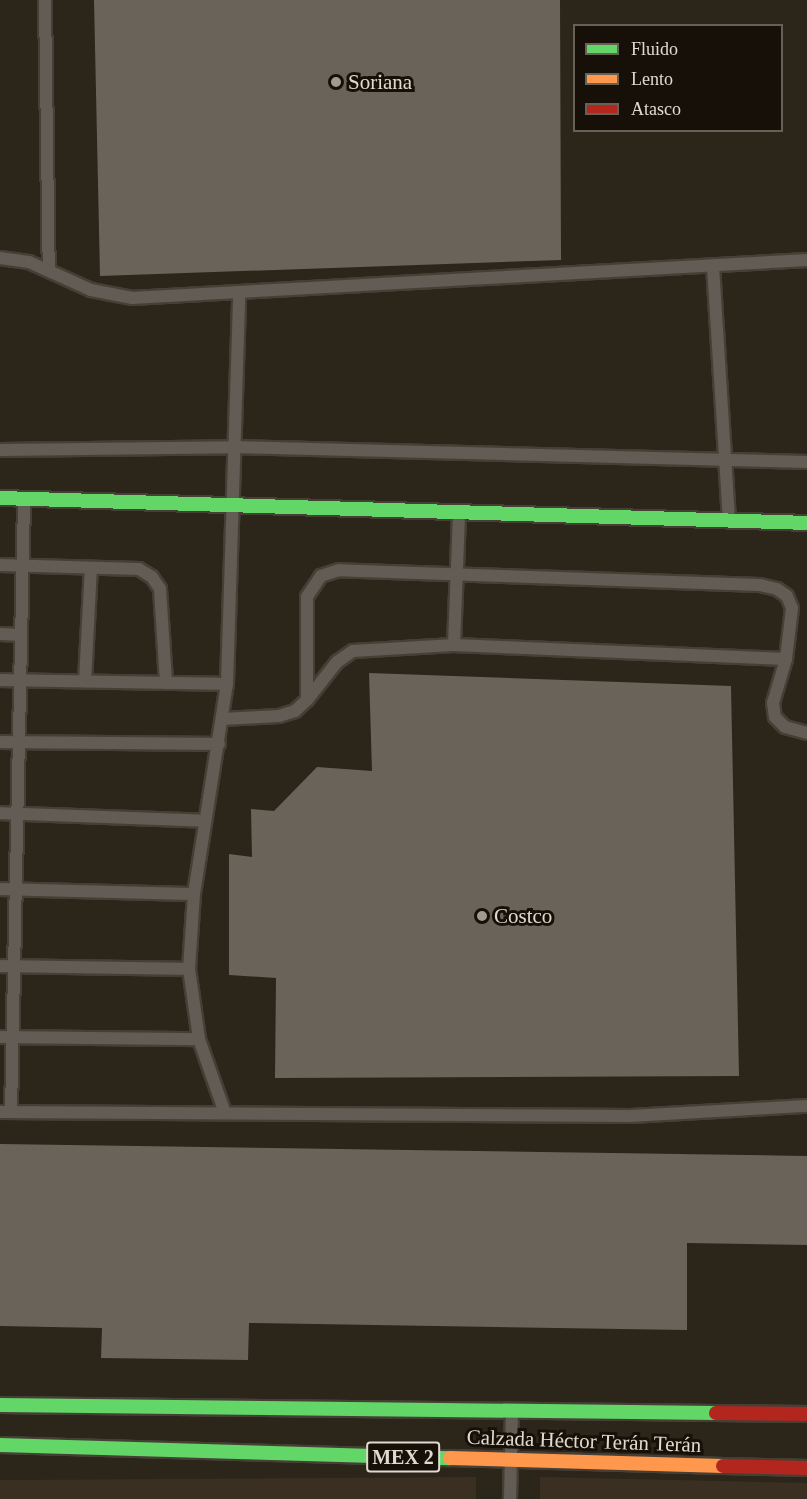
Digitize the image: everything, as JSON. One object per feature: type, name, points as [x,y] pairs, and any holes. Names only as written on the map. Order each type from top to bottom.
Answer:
[{"type":"main road","points":[[0,498],[807,524]]},
{"type":"main road","name":"Calzada Héctor Terán Terán","points":[[0,1405],[807,1414]]},
{"type":"main road","name":"Calzada Héctor Terán Terán","points":[[0,1445],[807,1468]]},
{"type":"lane","points":[[45,0],[49,271]]},
{"type":"lane","points":[[0,258],[29,262],[91,290],[132,298],[807,260]]},
{"type":"lane","points":[[713,266],[729,522]]},
{"type":"lane","points":[[225,1113],[200,1039],[189,969],[194,894],[227,684],[235,506],[234,447],[239,292]]},
{"type":"lane","points":[[0,450],[234,447],[807,462]]},
{"type":"lane","points":[[24,498],[14,966],[6,1037],[6,1112],[631,1116],[807,1106]]},
{"type":"lane","points":[[454,645],[459,513]]},
{"type":"lane","points":[[0,565],[139,568],[152,577],[160,590],[166,683]]},
{"type":"lane","points":[[85,681],[91,568]]},
{"type":"lane","points":[[308,700],[307,597],[321,576],[339,570],[777,589],[787,596],[792,608],[786,659],[773,703],[775,717],[785,727],[807,733]]},
{"type":"lane","points":[[0,634],[21,635]]},
{"type":"lane","points":[[222,719],[279,717],[296,711],[308,700],[337,662],[353,651],[454,645],[786,659]]},
{"type":"lane","points":[[0,680],[227,684]]},
{"type":"lane","points":[[0,742],[219,744]]},
{"type":"lane","points":[[0,813],[205,821]]},
{"type":"lane","points":[[0,889],[194,894]]},
{"type":"lane","points":[[0,966],[189,969]]},
{"type":"lane","points":[[6,1037],[200,1039]]},
{"type":"lane","points":[[510,1499],[512,1410]]},
{"type":"shaded area","points":[[476,1477],[476,1499],[0,1499],[0,1480]]},
{"type":"shaded area","points":[[540,1477],[807,1483],[807,1499],[540,1499]]},
{"type":"building","points":[[94,0],[560,0],[561,260],[100,276]]},
{"type":"building","name":"Costco","points":[[369,673],[731,686],[739,1076],[275,1078],[276,978],[229,975],[229,854],[252,857],[251,809],[274,811],[317,767],[372,771]]},
{"type":"building","points":[[0,1144],[807,1156],[807,1245],[687,1243],[687,1330],[249,1323],[248,1360],[101,1358],[102,1328],[0,1326]]},
{"type":"traffic: fast","points":[[0,498],[807,523]]},
{"type":"traffic: fast","points":[[0,1405],[716,1413]]},
{"type":"traffic: fast","points":[[0,1445],[450,1458]]},
{"type":"traffic: slow","points":[[450,1458],[723,1466]]},
{"type":"traffic: jam","points":[[716,1413],[807,1414]]},
{"type":"traffic: jam","points":[[723,1466],[807,1468]]},
{"type":"place","name":"Soriana","points":[[336,82]]},
{"type":"place","name":"Costco","points":[[482,916]]}]
